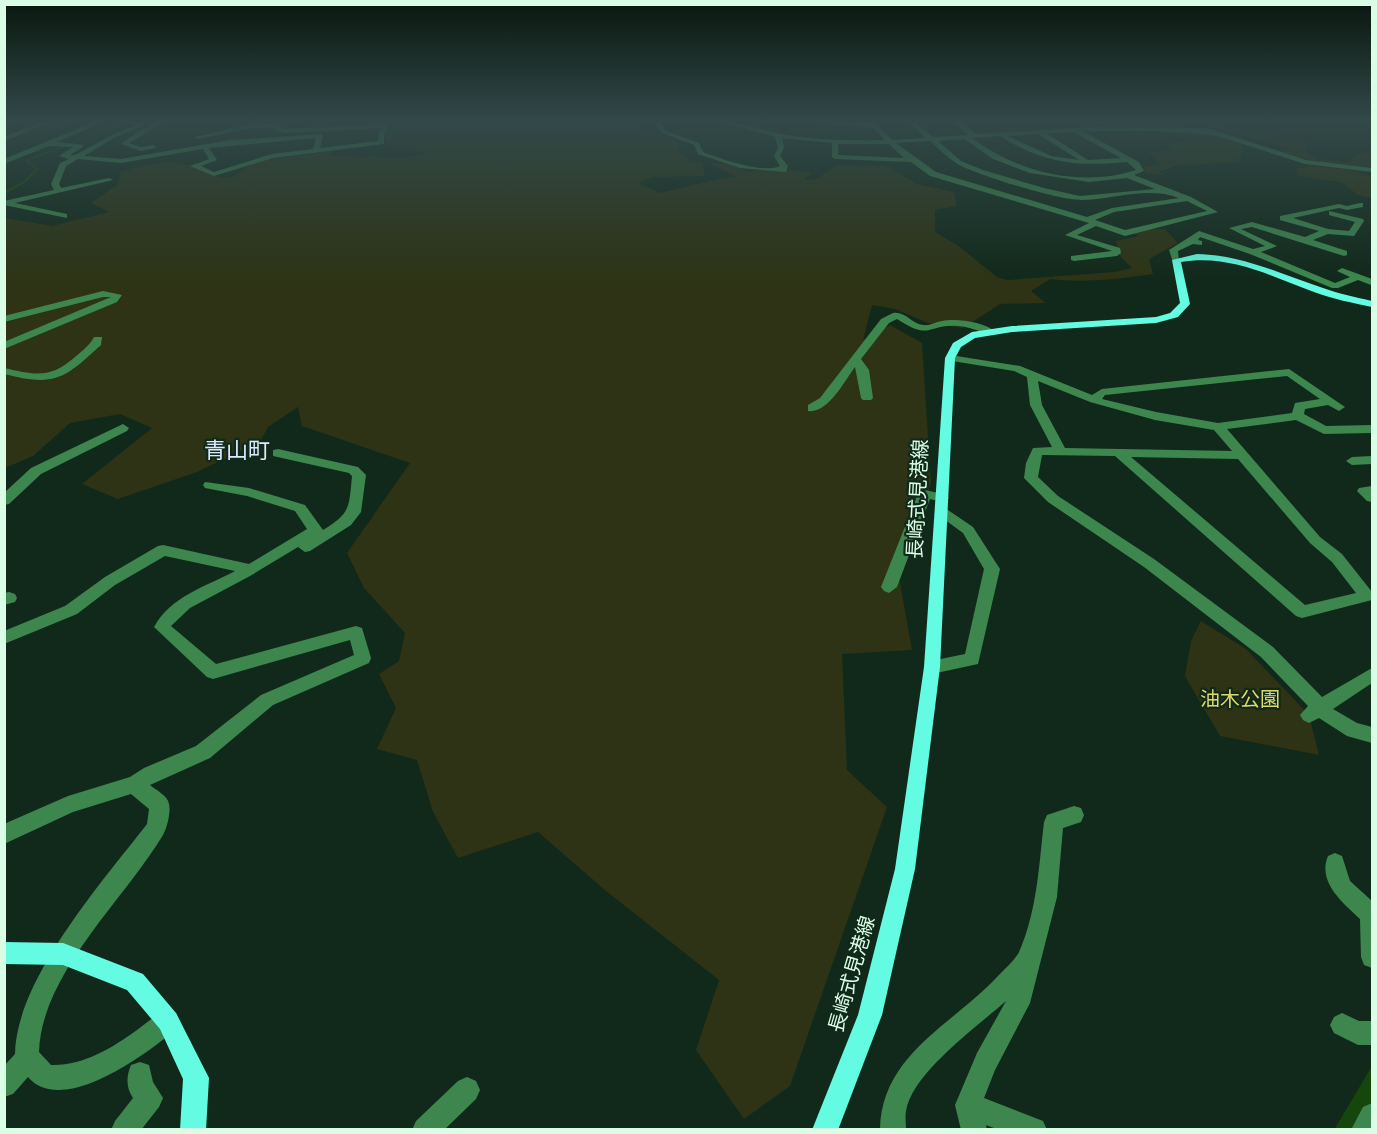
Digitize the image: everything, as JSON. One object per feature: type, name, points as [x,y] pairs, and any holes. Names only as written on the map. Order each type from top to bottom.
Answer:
[{"type":"main road","points":[[950,358],[957,345],[972,335],[1133,323],[1174,315],[1185,303],[1176,260],[1196,255],[1218,255],[1337,296],[1372,304]]},
{"type":"main road","name":"長崎式見港線","points":[[825,1130],[870,1015],[905,869],[932,667],[950,358]]},
{"type":"main road","points":[[4,953],[63,954],[135,982],[168,1021],[195,1078],[193,1130]]},
{"type":"street","points":[[58,175],[55,184],[58,190]]},
{"type":"street","points":[[936,175],[1125,233],[1183,236],[1253,252],[1355,292]]},
{"type":"street","points":[[951,181],[971,175]]},
{"type":"street","points":[[989,175],[1071,197],[1166,190]]},
{"type":"street","points":[[1009,181],[1021,175]]},
{"type":"street","points":[[1050,175],[1066,179],[1127,175],[1214,212],[1183,236],[1173,250],[1176,260]]},
{"type":"street","points":[[4,203],[109,180]]},
{"type":"street","points":[[1051,210],[1071,197]]},
{"type":"street","points":[[1074,258],[1117,254],[1117,250],[1111,247],[1069,235],[1092,222],[1100,213],[1188,199]]},
{"type":"street","points":[[4,203],[64,216]]},
{"type":"street","points":[[1321,210],[1360,221],[1351,234],[1327,231],[1283,218],[1321,210],[1360,205]]},
{"type":"street","points":[[1253,252],[1273,246],[1228,228],[1252,224],[1344,254]]},
{"type":"street","points":[[1183,236],[1213,230]]},
{"type":"street","points":[[1309,241],[1327,231]]},
{"type":"street","points":[[1183,236],[1228,251],[1274,274]]},
{"type":"street","points":[[1309,241],[1332,255]]},
{"type":"street","points":[[1342,271],[1371,282]]},
{"type":"street","points":[[1335,286],[1358,277]]},
{"type":"street","points":[[4,319],[102,294],[117,295],[114,300],[4,346]]},
{"type":"street","points":[[812,408],[824,400],[885,321],[897,315],[916,327],[927,329],[942,324],[960,323],[991,332]]},
{"type":"street","points":[[4,371],[31,378],[50,379],[61,375],[97,343],[98,339]]},
{"type":"street","points":[[950,358],[1016,368],[1094,400],[1155,416],[1218,427],[1298,416],[1324,430],[1372,429]]},
{"type":"street","points":[[856,359],[863,370],[867,398]]},
{"type":"street","points":[[1094,400],[1102,392],[1289,372],[1335,404],[1299,406],[1298,416]]},
{"type":"street","points":[[1033,374],[1030,391],[1038,413],[1060,452]]},
{"type":"street","points":[[1120,454],[1302,612],[1367,596],[1337,558],[1315,540],[1218,427]]},
{"type":"street","points":[[4,501],[36,471],[123,428]]},
{"type":"street","points":[[1241,455],[1037,451],[1032,463],[1031,478],[1040,488],[1149,563],[1267,652],[1315,712],[1353,730],[1372,735]]},
{"type":"street","points":[[4,638],[71,610],[110,580],[163,550],[249,569],[283,558],[319,540],[346,522],[356,509],[359,475],[353,471],[278,453]]},
{"type":"street","points":[[1352,460],[1372,460]]},
{"type":"street","points":[[4,835],[54,808],[97,793],[135,785],[151,774],[203,752],[267,700],[363,658],[356,632],[213,672],[162,627],[167,617],[202,593],[237,578],[315,530],[300,508],[249,492],[210,485]]},
{"type":"street","points":[[1372,490],[1364,491],[1372,498]]},
{"type":"street","points":[[889,587],[925,494],[942,505],[968,530],[992,569],[972,659],[932,667]]},
{"type":"street","points":[[1315,712],[1372,675]]},
{"type":"street","points":[[135,785],[160,804],[156,828],[63,954],[30,1024],[27,1040],[29,1057],[39,1073],[49,1078],[74,1076],[124,1053],[168,1021]]},
{"type":"street","points":[[1034,1130],[971,1117],[986,1062],[1018,1003],[1046,897],[1054,822],[1074,815]]},
{"type":"street","points":[[1335,863],[1341,887],[1371,914],[1372,957]]},
{"type":"street","points":[[893,1130],[893,1108],[910,1074],[931,1050],[1000,991],[1028,960]]},
{"type":"street","points":[[1342,1025],[1358,1033],[1372,1033]]},
{"type":"street","points":[[4,1085],[29,1057]]},
{"type":"street","points":[[124,1130],[150,1098],[140,1087],[140,1074]]},
{"type":"street","points":[[425,1130],[467,1090]]},
{"type":"street","points":[[1364,1130],[1372,1116]]},
{"type":"green space","points":[[120,175],[232,177],[235,175],[705,175],[652,177],[639,183],[660,193],[718,179],[737,177],[733,175],[809,175],[804,180],[817,179],[823,175],[902,175],[917,184],[954,192],[957,206],[935,210],[935,232],[957,245],[997,277],[1007,280],[1115,272],[1132,268],[1120,256],[1116,241],[1139,236],[1127,230],[1165,229],[1178,243],[1149,259],[1153,274],[1102,280],[1050,279],[1031,291],[1046,303],[1000,304],[963,328],[928,323],[895,309],[872,305],[863,340],[890,325],[922,343],[931,483],[899,577],[912,650],[842,654],[847,770],[887,807],[790,1086],[744,1119],[696,1050],[719,980],[606,891],[538,832],[458,858],[433,812],[417,760],[377,749],[396,708],[379,674],[399,661],[405,633],[364,588],[347,553],[410,463],[302,426],[298,407],[268,427],[260,442],[197,472],[118,499],[82,484],[152,428],[120,414],[70,423],[33,456],[5,468],[4,218],[52,226],[109,212],[91,203],[118,184]]},
{"type":"green space","points":[[1366,175],[1372,177],[1372,198],[1360,196],[1340,182],[1298,176]]},
{"type":"green space","name":"油木公園","points":[[1201,621],[1246,649],[1309,715],[1319,755],[1220,736],[1185,676],[1191,641]]},
{"type":"shaded area","points":[[1372,1066],[1372,1100],[1355,1129],[1334,1130]]},
{"type":"waterway","points":[[4,193],[24,182],[31,175]]},
{"type":"district","name":"青山町","points":[[237,449]]}]
